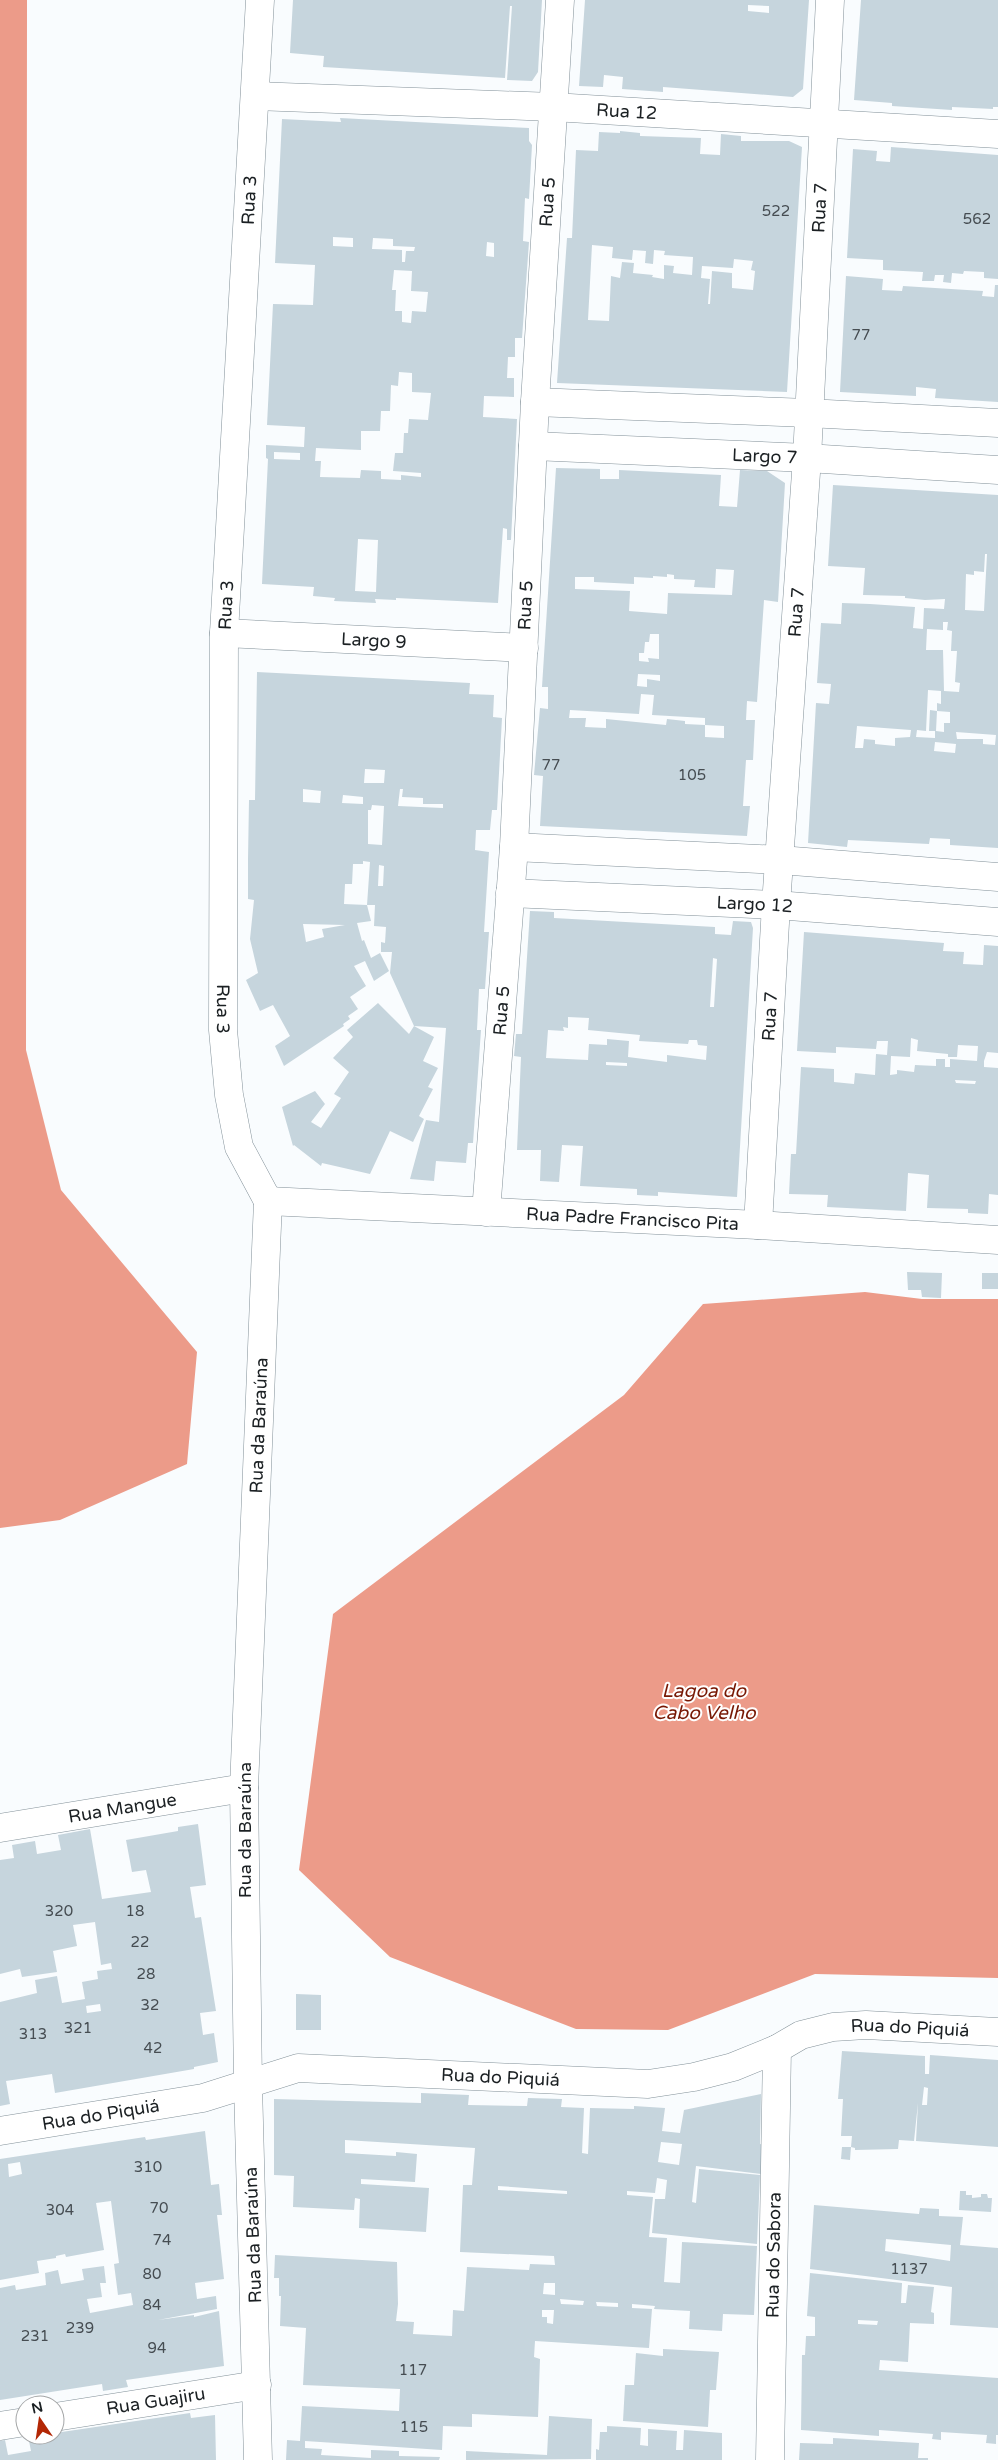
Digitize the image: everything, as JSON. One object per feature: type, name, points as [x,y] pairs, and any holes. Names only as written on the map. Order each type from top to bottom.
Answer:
[{"type":"street","name":"Rua 3","points":[[260,0],[224,633],[223,1030],[229,1095],[239,1147],[268,1201]]},
{"type":"street","name":"Rua 5","points":[[486,1212],[514,847],[535,402],[560,0]]},
{"type":"street","name":"Rua 7","points":[[758,1225],[776,905],[807,458],[830,0]]},
{"type":"street","name":"Rua 12","points":[[255,96],[553,107],[998,134]]},
{"type":"street","points":[[535,402],[998,423]]},
{"type":"street","name":"Largo 7","points":[[533,446],[807,458],[998,470]]},
{"type":"street","name":"Largo 9","points":[[224,633],[524,648]]},
{"type":"street","points":[[514,847],[780,860],[998,876]]},
{"type":"street","name":"Largo 12","points":[[510,893],[776,905],[998,922]]},
{"type":"street","name":"Rua Padre Francisco Pita","points":[[268,1201],[758,1225],[998,1240]]},
{"type":"street","name":"Rua da Baraúna","points":[[258,2460],[248,2085],[244,1788],[268,1201]]},
{"type":"street","name":"Rua Mangue","points":[[0,1828],[244,1788]]},
{"type":"street","name":"Rua do Piquiá","points":[[0,2131],[204,2098],[298,2068],[648,2084],[694,2077],[725,2069],[777,2049],[801,2035],[833,2027],[866,2025],[998,2032]]},
{"type":"street","name":"Rua do Sabora","points":[[770,2460],[777,2049]]},
{"type":"street","name":"Rua Guajiru","points":[[65,2415],[257,2385]]},
{"type":"street","points":[[0,2426],[15,2424]]},
{"type":"water","points":[[0,0],[27,0],[26,1050],[61,1190],[197,1352],[187,1464],[60,1520],[0,1528]]},
{"type":"water","name":"Lagoa do Cabo Velho","points":[[865,1292],[922,1299],[998,1299],[998,1978],[815,1974],[668,2030],[576,2029],[390,1957],[299,1870],[333,1614],[624,1395],[703,1304]]},
{"type":"building","points":[[293,0],[542,0],[538,72],[532,81],[507,80],[512,6],[510,6],[505,78],[323,67],[324,56],[290,53]]},
{"type":"building","points":[[585,0],[809,0],[803,89],[793,97],[663,87],[663,92],[622,89],[623,77],[604,75],[603,87],[579,86]],"holes":[[[748,5],[769,6],[769,13],[748,11]]]},
{"type":"building","points":[[861,0],[998,0],[998,107],[993,107],[993,109],[952,107],[952,110],[892,106],[892,103],[854,100]]},
{"type":"building","points":[[340,118],[529,128],[529,141],[532,145],[529,199],[525,198],[523,241],[529,242],[522,338],[515,338],[515,357],[508,357],[507,378],[514,378],[514,397],[484,396],[483,417],[517,419],[511,540],[507,540],[507,529],[503,528],[498,603],[396,598],[396,600],[375,599],[376,603],[334,601],[335,598],[313,596],[314,587],[262,584],[268,459],[266,458],[266,445],[304,447],[305,427],[267,425],[273,304],[313,305],[315,265],[275,263],[282,119],[341,122]],"holes":[[[333,237],[353,238],[353,247],[333,246]],[[373,238],[393,239],[393,246],[415,247],[414,251],[406,251],[405,262],[402,262],[402,250],[372,249]],[[487,242],[494,243],[494,257],[486,256]],[[394,270],[412,271],[411,291],[428,292],[426,312],[412,311],[411,323],[402,322],[402,311],[395,311],[396,290],[392,290]],[[399,372],[412,373],[412,392],[431,393],[428,420],[409,419],[408,433],[404,433],[403,453],[395,453],[393,471],[421,473],[421,477],[401,475],[401,480],[381,479],[381,471],[361,470],[360,478],[320,477],[321,461],[315,461],[316,448],[361,450],[361,431],[380,431],[381,411],[390,411],[391,385],[398,386]],[[274,452],[300,453],[300,460],[274,459]],[[358,539],[378,540],[376,592],[355,591]]]},
{"type":"building","points":[[620,131],[640,133],[640,136],[701,138],[700,154],[720,155],[721,134],[741,136],[741,141],[789,141],[802,147],[787,392],[557,383],[567,238],[572,238],[576,150],[598,151],[599,132],[620,133]],"holes":[[[592,245],[613,247],[612,258],[632,260],[633,250],[646,251],[645,263],[653,264],[654,250],[665,251],[664,255],[693,257],[692,275],[673,273],[674,266],[664,265],[664,279],[652,277],[653,275],[633,273],[634,263],[622,262],[620,278],[611,276],[609,321],[588,320]],[[734,259],[753,261],[751,270],[755,271],[753,290],[732,288],[732,273],[712,271],[710,304],[708,304],[710,279],[701,278],[702,266],[733,268]]]},
{"type":"building","points":[[891,147],[998,155],[998,279],[984,278],[984,272],[964,271],[963,274],[952,273],[951,283],[943,282],[944,275],[935,275],[934,281],[922,281],[923,272],[883,270],[883,260],[847,258],[853,149],[877,151],[876,161],[890,162]]},
{"type":"building","points":[[846,276],[883,279],[882,290],[902,291],[903,286],[983,291],[982,296],[994,297],[995,285],[998,285],[998,402],[935,398],[936,389],[916,387],[916,396],[840,392]]},
{"type":"building","points":[[556,468],[600,469],[600,479],[619,479],[619,470],[721,475],[719,506],[737,507],[740,470],[767,471],[785,483],[778,602],[764,600],[757,702],[747,701],[746,720],[755,720],[753,760],[746,760],[743,806],[750,806],[747,836],[540,826],[543,776],[534,775],[540,708],[548,709],[548,687],[542,687]],"holes":[[[716,569],[734,570],[732,595],[668,593],[667,614],[629,611],[630,591],[575,589],[575,577],[594,577],[594,582],[634,584],[634,577],[667,577],[667,574],[674,575],[674,579],[695,580],[694,587],[715,588]],[[650,634],[659,634],[659,659],[648,658],[649,662],[639,661],[639,653],[644,653],[645,642],[649,642]],[[638,674],[660,675],[660,681],[647,679],[647,687],[637,686]],[[641,694],[654,695],[652,715],[705,718],[705,725],[685,724],[685,721],[667,719],[666,725],[606,719],[606,728],[585,727],[586,718],[569,718],[570,710],[639,714]],[[705,725],[724,726],[724,738],[705,737]]]},
{"type":"building","points":[[833,485],[998,495],[998,848],[950,845],[950,839],[930,838],[929,844],[848,840],[847,847],[808,843],[816,703],[829,704],[831,684],[817,683],[821,623],[841,624],[842,603],[870,604],[915,607],[913,628],[923,629],[924,608],[944,609],[945,599],[925,600],[905,598],[905,596],[863,595],[865,568],[828,566]],"holes":[[[985,554],[987,554],[984,611],[965,610],[966,574],[974,575],[974,571],[984,572]],[[943,622],[948,622],[947,630],[952,631],[951,651],[957,651],[955,682],[960,683],[959,692],[944,691],[943,650],[926,650],[927,629],[943,630]],[[928,690],[941,691],[941,704],[937,703],[937,711],[930,710],[929,731],[935,731],[935,738],[916,737],[917,730],[926,731]],[[937,711],[950,712],[950,723],[944,723],[944,732],[936,731]],[[857,726],[911,730],[910,737],[895,738],[895,746],[875,744],[875,740],[864,739],[863,748],[855,748]],[[956,732],[996,735],[995,745],[983,744],[983,739],[957,739]],[[935,742],[956,744],[955,753],[934,751]]]},
{"type":"building","points":[[257,672],[470,683],[469,694],[494,695],[493,717],[502,718],[497,810],[492,810],[490,830],[476,830],[475,850],[489,852],[484,932],[489,932],[485,989],[479,989],[477,1030],[481,1030],[473,1143],[468,1143],[466,1163],[436,1161],[434,1181],[410,1179],[426,1120],[439,1122],[446,1028],[414,1026],[390,973],[392,952],[381,952],[381,942],[385,943],[386,927],[374,926],[375,905],[367,905],[371,921],[357,923],[362,941],[364,940],[371,958],[380,953],[389,971],[374,981],[365,961],[354,966],[366,986],[350,997],[358,1009],[348,1016],[350,1019],[343,1024],[344,1026],[284,1066],[275,1046],[290,1036],[273,1005],[260,1011],[246,980],[258,973],[250,939],[254,900],[248,899],[249,800],[255,800]],"holes":[[[365,769],[385,770],[384,783],[364,783]],[[303,789],[321,791],[320,803],[303,802]],[[400,789],[403,789],[402,797],[423,798],[423,804],[443,804],[443,808],[398,806]],[[343,795],[363,797],[363,804],[342,803]],[[372,805],[384,806],[382,845],[368,844],[368,810],[371,810]],[[363,861],[370,862],[367,905],[344,904],[345,884],[352,884],[353,864],[363,864]],[[379,865],[384,866],[383,886],[378,886]],[[303,924],[345,925],[322,929],[324,937],[306,942]]]},
{"type":"building","points":[[530,911],[554,912],[554,918],[715,927],[715,934],[731,935],[733,921],[751,922],[753,928],[737,1197],[658,1192],[658,1196],[637,1195],[637,1189],[580,1186],[583,1146],[562,1145],[559,1182],[540,1181],[541,1150],[517,1150],[521,1057],[514,1056],[516,1034],[522,1034]],"holes":[[[713,958],[717,959],[714,1007],[710,1007]],[[568,1017],[589,1018],[588,1030],[640,1035],[639,1041],[688,1044],[689,1040],[697,1040],[698,1045],[707,1046],[706,1060],[667,1055],[667,1062],[628,1057],[629,1041],[607,1039],[607,1045],[589,1044],[588,1060],[546,1058],[548,1030],[564,1031],[563,1027],[568,1028]],[[606,1062],[627,1063],[627,1066],[606,1065]]]},
{"type":"building","points":[[804,932],[944,943],[943,951],[964,952],[963,964],[983,965],[984,945],[998,946],[998,1053],[987,1052],[984,1061],[984,1067],[998,1068],[998,1195],[989,1194],[988,1214],[968,1213],[968,1209],[927,1208],[929,1175],[908,1173],[906,1211],[827,1207],[828,1195],[789,1194],[791,1154],[796,1154],[801,1067],[834,1069],[834,1082],[854,1084],[855,1073],[875,1075],[876,1054],[887,1055],[888,1041],[877,1041],[876,1049],[836,1047],[836,1053],[797,1051]],"holes":[[[911,1038],[918,1040],[917,1051],[948,1054],[948,1057],[957,1057],[958,1045],[978,1046],[977,1061],[950,1059],[950,1067],[945,1067],[945,1059],[936,1059],[936,1066],[915,1065],[914,1072],[897,1070],[897,1074],[890,1075],[891,1056],[910,1057]],[[955,1080],[976,1081],[975,1084],[956,1083]]]},
{"type":"building","points":[[378,1003],[409,1034],[414,1026],[434,1037],[423,1061],[438,1068],[428,1087],[433,1089],[419,1116],[424,1119],[413,1142],[390,1131],[370,1174],[322,1163],[321,1166],[293,1146],[282,1107],[315,1091],[325,1104],[311,1122],[321,1128],[341,1098],[334,1094],[349,1072],[333,1058],[353,1037],[347,1030]]},
{"type":"building","points":[[907,1272],[942,1273],[941,1298],[922,1297],[921,1290],[908,1290]]},
{"type":"building","points":[[982,1273],[998,1273],[998,1289],[982,1289]]},
{"type":"building","points":[[198,1824],[206,1885],[190,1887],[195,1918],[201,1917],[216,2011],[200,2013],[203,2035],[214,2033],[218,2062],[194,2067],[194,2069],[55,2093],[52,2074],[6,2081],[10,2104],[0,2106],[0,2002],[37,1993],[35,1980],[57,1976],[62,2003],[85,1999],[82,1982],[98,1979],[97,1971],[112,1969],[111,1963],[101,1965],[95,1922],[73,1925],[77,1946],[53,1951],[57,1972],[22,1977],[20,1969],[0,1974],[0,1860],[14,1858],[12,1845],[35,1841],[37,1854],[61,1850],[58,1835],[90,1829],[102,1899],[151,1892],[146,1870],[132,1872],[126,1840],[178,1831],[178,1827]],"holes":[[[100,2004],[101,2011],[87,2013],[86,2006]]]},
{"type":"building","points":[[296,1994],[321,1995],[321,2030],[296,2030]]},
{"type":"building","points":[[842,2051],[925,2056],[925,2074],[929,2074],[930,2055],[998,2060],[998,2147],[916,2141],[918,2103],[914,2141],[899,2140],[898,2149],[855,2150],[855,2148],[851,2147],[852,2136],[841,2136],[843,2099],[838,2099]],"holes":[[[924,2087],[928,2088],[927,2105],[922,2105]]]},
{"type":"building","points":[[421,2093],[469,2095],[468,2105],[527,2106],[528,2098],[562,2099],[561,2107],[584,2108],[582,2153],[588,2154],[590,2108],[634,2109],[634,2106],[665,2108],[662,2131],[680,2133],[684,2110],[761,2094],[760,2144],[765,2145],[761,2174],[696,2166],[692,2202],[696,2203],[699,2169],[760,2175],[757,2244],[652,2233],[655,2199],[665,2199],[667,2180],[657,2178],[655,2193],[627,2191],[627,2195],[653,2197],[649,2237],[667,2238],[664,2282],[680,2283],[682,2242],[757,2246],[754,2315],[723,2314],[722,2331],[689,2329],[690,2311],[654,2309],[655,2306],[632,2304],[632,2308],[652,2309],[649,2348],[535,2341],[534,2357],[540,2359],[538,2417],[472,2414],[472,2427],[443,2426],[442,2450],[305,2441],[305,2448],[322,2449],[321,2455],[371,2458],[371,2450],[399,2451],[399,2456],[440,2457],[439,2460],[286,2460],[287,2440],[300,2441],[302,2406],[399,2411],[400,2389],[303,2385],[306,2328],[280,2326],[281,2296],[279,2296],[279,2278],[274,2278],[275,2255],[397,2262],[398,2304],[396,2321],[414,2322],[413,2334],[452,2336],[453,2310],[464,2311],[467,2267],[529,2270],[530,2264],[555,2265],[554,2256],[460,2252],[463,2185],[472,2185],[475,2148],[345,2140],[345,2153],[396,2156],[396,2152],[417,2154],[415,2182],[361,2179],[361,2184],[429,2188],[426,2232],[359,2228],[360,2199],[355,2198],[354,2210],[293,2207],[294,2176],[274,2175],[274,2099],[421,2103]],"holes":[[[661,2142],[682,2144],[679,2165],[658,2162]],[[498,2186],[567,2191],[567,2194],[498,2190]],[[544,2283],[555,2283],[555,2295],[543,2294]],[[560,2299],[584,2301],[583,2305],[561,2304]],[[596,2302],[618,2303],[618,2307],[597,2306]],[[542,2310],[554,2310],[553,2324],[547,2323],[547,2317],[542,2317]]]},
{"type":"building","points":[[205,2131],[211,2185],[219,2184],[222,2215],[217,2215],[224,2279],[195,2283],[197,2299],[216,2296],[217,2309],[158,2320],[194,2315],[194,2317],[219,2311],[224,2366],[126,2380],[128,2387],[103,2391],[102,2384],[32,2395],[15,2395],[15,2398],[0,2400],[0,2288],[15,2285],[16,2290],[46,2285],[45,2273],[58,2270],[61,2284],[84,2280],[82,2269],[104,2266],[106,2283],[100,2283],[102,2297],[87,2299],[90,2313],[133,2305],[131,2293],[118,2295],[114,2264],[119,2263],[111,2201],[96,2203],[104,2250],[66,2257],[65,2254],[56,2256],[56,2258],[37,2261],[39,2273],[0,2280],[0,2159],[145,2137],[146,2140]],"holes":[[[20,2162],[22,2174],[9,2177],[8,2164]]]},
{"type":"building","points":[[842,2147],[851,2147],[850,2160],[841,2159]]},
{"type":"building","points":[[960,2191],[966,2191],[966,2195],[972,2195],[972,2198],[981,2197],[981,2194],[987,2194],[988,2198],[992,2198],[991,2212],[959,2210]]},
{"type":"building","points":[[814,2205],[919,2214],[920,2208],[939,2209],[939,2216],[963,2217],[960,2245],[998,2248],[998,2328],[950,2325],[952,2287],[810,2269]],"holes":[[[886,2239],[951,2245],[950,2261],[885,2251]]]},
{"type":"building","points":[[810,2273],[902,2283],[901,2303],[906,2303],[908,2285],[934,2287],[931,2312],[934,2313],[934,2324],[910,2323],[908,2362],[880,2360],[879,2370],[998,2378],[998,2435],[996,2435],[996,2444],[986,2443],[987,2435],[941,2432],[941,2440],[932,2439],[933,2434],[879,2430],[879,2436],[801,2430],[802,2355],[805,2355],[806,2336],[815,2336],[815,2317],[807,2316]],"holes":[[[858,2320],[878,2321],[877,2325],[858,2324]]]},
{"type":"building","points":[[663,2349],[719,2352],[716,2390],[710,2390],[708,2427],[623,2421],[625,2385],[634,2385],[636,2353],[663,2356]]},
{"type":"building","points":[[190,2413],[191,2418],[215,2415],[216,2460],[0,2460],[0,2441],[5,2440],[8,2455],[31,2451],[30,2445],[65,2445],[65,2432]]},
{"type":"building","points":[[549,2416],[592,2419],[591,2459],[466,2460],[466,2451],[547,2455]]},
{"type":"building","points":[[607,2426],[641,2428],[640,2445],[648,2446],[648,2429],[677,2431],[676,2450],[683,2450],[684,2430],[722,2433],[722,2460],[596,2460],[596,2449],[599,2450],[600,2432],[607,2432]]},
{"type":"building","points":[[833,2438],[919,2443],[918,2458],[928,2458],[928,2460],[799,2460],[800,2443],[833,2444]]}]
